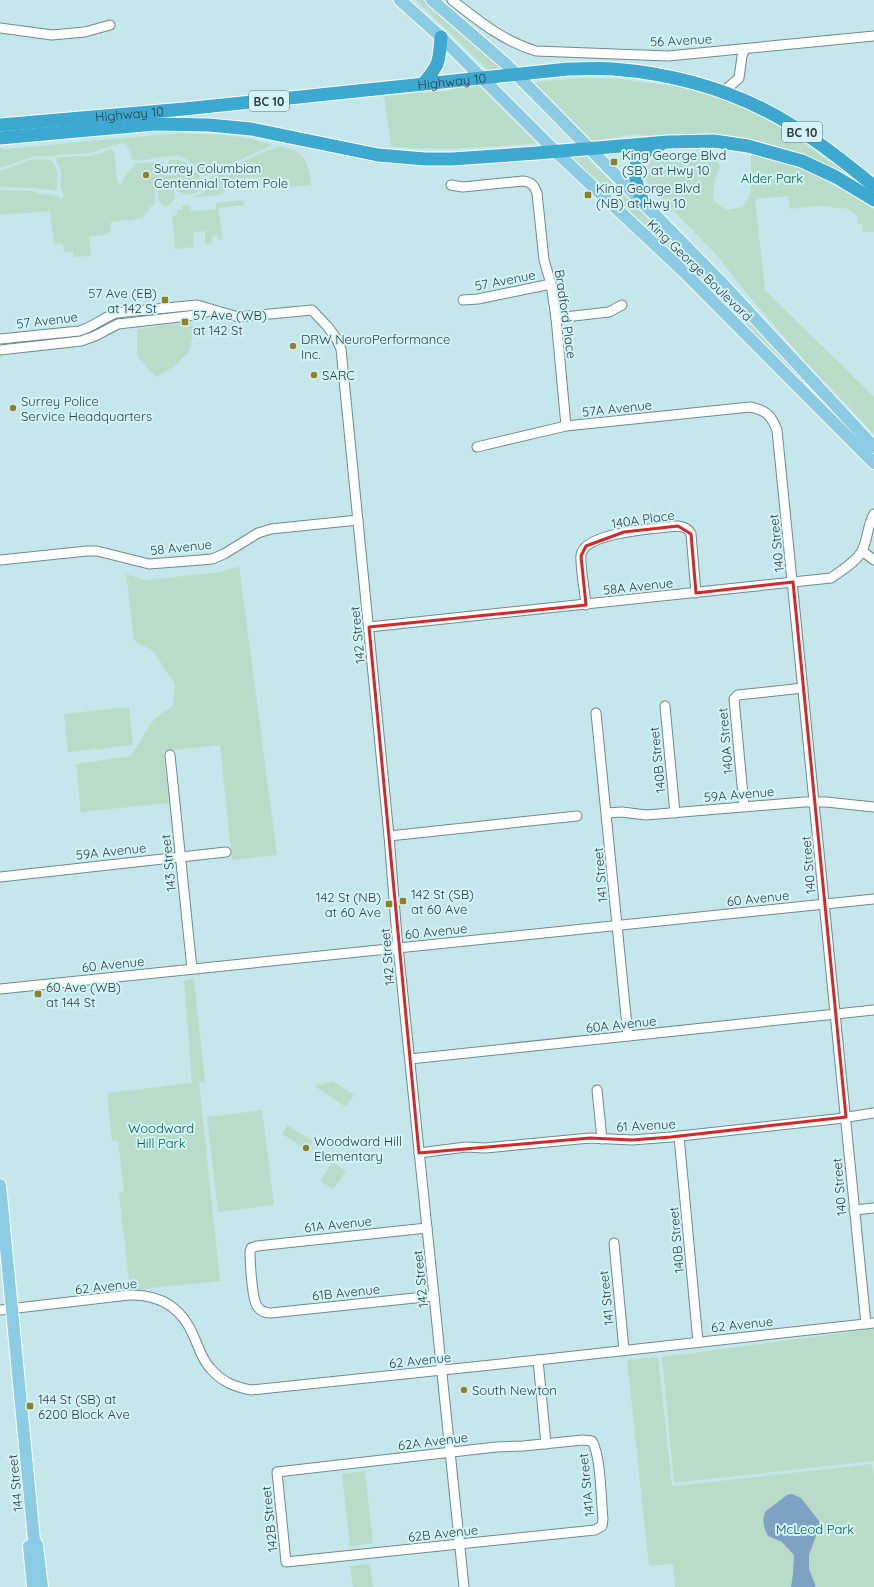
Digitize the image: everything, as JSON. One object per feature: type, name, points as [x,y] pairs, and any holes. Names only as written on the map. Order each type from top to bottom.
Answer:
[{"type":"highway","points":[[423,84],[436,69],[439,62],[441,37]]},
{"type":"highway","name":"Highway 10","points":[[0,125],[184,109],[568,69],[612,69],[653,73],[684,80],[723,92],[769,112],[794,126],[874,186]]},
{"type":"highway","name":"Highway 10","points":[[0,138],[155,124],[209,124],[251,129],[378,155],[452,159],[668,142],[714,141],[742,145],[802,161],[836,177],[874,200]]},
{"type":"highway","points":[[643,202],[634,175],[636,165],[643,154],[653,147],[668,142]]},
{"type":"main road","name":"King George Boulevard","points":[[400,0],[482,77],[555,152],[682,270],[874,463]]},
{"type":"main road","name":"King George Boulevard","points":[[432,0],[453,17],[515,74],[643,202],[723,284],[874,447]]},
{"type":"main road","name":"144 Street","points":[[0,1185],[34,1540],[37,1545],[42,1587]]},
{"type":"main road","name":"144 Street","points":[[33,1587],[29,1545],[34,1540]]},
{"type":"street","name":"56 Avenue","points":[[452,0],[494,31],[519,46],[536,51],[668,56],[874,36]]},
{"type":"street","points":[[0,28],[52,35],[85,32],[110,25]]},
{"type":"street","points":[[723,92],[739,78],[742,69],[741,60],[745,49]]},
{"type":"street","name":"Bradford Place","points":[[452,185],[463,187],[523,181],[532,184],[537,193],[544,260],[551,284],[556,318],[566,426]]},
{"type":"street","name":"57 Avenue","points":[[464,300],[478,299],[551,284]]},
{"type":"street","name":"57 Avenue","points":[[0,339],[80,331],[107,317],[126,312],[197,304],[238,317],[312,310]]},
{"type":"street","points":[[556,318],[610,312],[622,305]]},
{"type":"street","name":"57 Avenue","points":[[0,350],[81,341],[95,336],[118,324],[197,315],[212,310]]},
{"type":"street","name":"142 Street","points":[[312,310],[328,327],[336,338],[341,349],[419,1153],[464,1587]]},
{"type":"street","name":"57A Avenue","points":[[477,447],[566,426],[750,407],[761,409]]},
{"type":"street","name":"140 Street","points":[[761,409],[770,417],[777,430],[815,802],[854,1210],[870,1324]]},
{"type":"street","name":"58A Avenue","points":[[369,627],[831,578],[848,566],[862,551],[868,527],[874,514]]},
{"type":"street","name":"58 Avenue","points":[[0,560],[93,551],[149,564],[201,560],[224,554],[258,533],[271,529],[358,520]]},
{"type":"street","name":"140A Place","points":[[586,605],[581,556],[586,546],[590,542],[624,532],[678,526],[688,529],[691,534],[696,593]]},
{"type":"street","points":[[862,551],[874,560]]},
{"type":"street","name":"140A Street","points":[[744,806],[734,703],[735,697],[738,695],[803,688]]},
{"type":"street","name":"140B Street","points":[[665,706],[675,812]]},
{"type":"street","name":"141 Street","points":[[596,713],[628,1036]]},
{"type":"street","name":"143 Street","points":[[170,755],[192,969]]},
{"type":"street","name":"59A Avenue","points":[[607,813],[622,812],[646,815],[744,806],[815,802],[874,807]]},
{"type":"street","points":[[389,836],[577,816]]},
{"type":"street","name":"59A Avenue","points":[[0,877],[226,852]]},
{"type":"street","name":"60 Avenue","points":[[0,989],[874,899]]},
{"type":"street","name":"60A Avenue","points":[[410,1059],[874,1010]]},
{"type":"street","points":[[597,1090],[602,1139]]},
{"type":"street","name":"61 Avenue","points":[[419,1153],[466,1147],[485,1148],[590,1138],[632,1140],[679,1136],[874,1113]]},
{"type":"street","name":"140B Street","points":[[679,1136],[698,1342]]},
{"type":"street","points":[[854,1210],[874,1208]]},
{"type":"street","name":"61A Avenue","points":[[261,1310],[256,1304],[250,1255],[252,1248],[257,1246],[427,1228]]},
{"type":"street","name":"141 Street","points":[[614,1244],[624,1350]]},
{"type":"street","name":"62 Avenue","points":[[12,1309],[129,1295],[150,1296],[162,1300],[182,1316],[190,1326],[202,1357],[210,1369],[231,1384],[251,1390],[870,1324]]},
{"type":"street","name":"61B Avenue","points":[[261,1310],[270,1313],[434,1296]]},
{"type":"street","points":[[0,1310],[12,1309]]},
{"type":"street","points":[[538,1360],[546,1444]]},
{"type":"street","name":"62A Avenue","points":[[277,1472],[450,1453],[583,1440],[592,1441]]},
{"type":"street","name":"141A Street","points":[[592,1441],[596,1447],[598,1458],[603,1519],[602,1526]]},
{"type":"street","name":"142B Street","points":[[277,1472],[286,1562]]},
{"type":"street","name":"62B Avenue","points":[[286,1562],[595,1530],[602,1526]]},
{"type":"highlighted area","points":[[678,526],[691,534],[696,593],[793,582],[846,1117],[671,1137],[632,1140],[590,1138],[419,1153],[369,627],[586,605],[581,556],[586,546],[624,532]]},
{"type":"green space","points":[[416,0],[426,0],[504,70],[489,71]]},
{"type":"green space","points":[[585,78],[621,79],[682,87],[730,102],[784,129],[874,193],[851,178],[822,164],[694,136],[629,135],[592,141],[534,83],[540,81]]},
{"type":"green space","points":[[481,85],[538,143],[446,149],[391,146],[384,96],[447,91],[457,87]]},
{"type":"green space","points":[[166,134],[167,136],[169,134],[208,134],[235,136],[261,141],[272,145],[206,176],[193,164],[179,156],[133,160],[129,148],[123,143],[89,153],[32,157],[0,168],[0,148],[6,149]]},
{"type":"green space","points":[[280,146],[295,151],[304,158],[309,169],[311,185],[290,187],[289,179],[279,180],[280,186],[269,179],[262,177],[244,178],[237,180],[218,195],[189,198],[204,193],[207,188],[207,180],[211,177],[254,156]]},
{"type":"green space","points":[[110,149],[114,151],[117,180],[119,184],[122,183],[125,176],[136,163],[163,162],[167,165],[170,159],[179,160],[192,167],[202,179],[204,187],[198,192],[190,194],[183,194],[177,190],[174,190],[175,199],[166,207],[159,201],[157,184],[154,185],[155,204],[150,207],[143,218],[111,222],[110,231],[108,234],[89,237],[91,256],[74,257],[73,251],[64,252],[63,243],[54,244],[50,211],[0,215],[0,190],[33,191],[62,199],[64,196],[61,184],[62,172],[58,166],[56,158],[90,156]]},
{"type":"green space","name":"Alder Park","points":[[667,152],[709,153],[720,166],[714,183],[713,200],[726,210],[743,207],[751,192],[751,154],[784,162],[800,168],[845,191],[874,209],[874,232],[863,232],[862,224],[858,224],[857,216],[848,209],[819,206],[790,209],[788,196],[755,199],[765,290],[874,397],[874,434],[804,360],[743,289],[716,254],[651,188],[646,180],[648,166],[653,158]]},
{"type":"green space","points":[[584,154],[642,213],[690,257],[839,412],[833,416],[569,156]]},
{"type":"green space","points":[[48,159],[52,161],[57,173],[56,191],[35,188],[0,187],[0,171],[30,160]]},
{"type":"green space","points":[[243,200],[245,205],[218,208],[223,239],[218,240],[217,235],[212,236],[213,243],[205,244],[205,231],[193,232],[194,247],[175,249],[172,216],[177,215],[177,210],[182,210],[182,206],[190,205],[191,212],[216,209],[216,203]]},
{"type":"green space","points":[[190,322],[194,328],[189,352],[173,367],[156,377],[137,356],[137,329]]},
{"type":"green space","points":[[239,566],[277,855],[232,860],[220,745],[163,751],[169,803],[81,812],[76,764],[131,756],[153,720],[173,706],[175,684],[153,651],[134,640],[126,574],[145,580],[221,572]]},
{"type":"green space","points":[[129,707],[133,745],[68,752],[64,714]]},
{"type":"green space","name":"Woodward Hill Park","points":[[194,979],[205,1082],[199,1082],[220,1281],[130,1290],[119,1193],[124,1192],[118,1141],[112,1141],[107,1093],[192,1083],[184,981]]},
{"type":"green space","points":[[333,1081],[354,1095],[346,1107],[316,1087],[317,1085]]},
{"type":"green space","points":[[262,1110],[274,1205],[218,1212],[207,1117]]},
{"type":"green space","points":[[287,1125],[313,1141],[308,1150],[282,1134]]},
{"type":"green space","points":[[332,1162],[346,1171],[333,1189],[320,1181]]},
{"type":"green space","points":[[874,1329],[874,1461],[674,1483],[662,1357]]},
{"type":"green space","name":"McLeod Park","points":[[658,1357],[672,1486],[872,1464],[874,1478],[874,1587],[675,1587],[673,1564],[649,1566],[627,1360]]},
{"type":"green space","points":[[365,1471],[373,1543],[350,1546],[342,1474]]},
{"type":"green space","points":[[370,1564],[373,1587],[353,1587],[350,1566]]},
{"type":"water","points":[[792,1494],[801,1498],[819,1521],[820,1525],[809,1555],[809,1569],[816,1587],[791,1587],[794,1555],[782,1542],[768,1536],[764,1527],[763,1521],[766,1511],[787,1495]]},
{"type":"place","name":"King George Blvd (SB) at Hwy 10","points":[[614,162]]},
{"type":"place","name":"Surrey Columbian Centennial Totem Pole","points":[[146,175]]},
{"type":"place","name":"King George Blvd (NB) at Hwy 10","points":[[588,195]]},
{"type":"place","name":"57 Ave (EB) at 142 St","points":[[165,300]]},
{"type":"place","name":"57 Ave (WB) at 142 St","points":[[185,322]]},
{"type":"place","name":"DRW NeuroPerformance Inc.","points":[[293,346]]},
{"type":"place","name":"SARC","points":[[314,375]]},
{"type":"place","name":"Surrey Police Service Headquarters","points":[[13,408]]},
{"type":"place","name":"142 St (SB) at 60 Ave","points":[[403,901]]},
{"type":"place","name":"142 St (NB) at 60 Ave","points":[[389,904]]},
{"type":"place","name":"60 Ave (WB) at 144 St","points":[[38,994]]},
{"type":"place","name":"Woodward Hill Elementary","points":[[306,1148]]},
{"type":"place","name":"South Newton","points":[[464,1390]]},
{"type":"place","name":"144 St (SB) at 6200 Block Ave","points":[[30,1406]]}]
